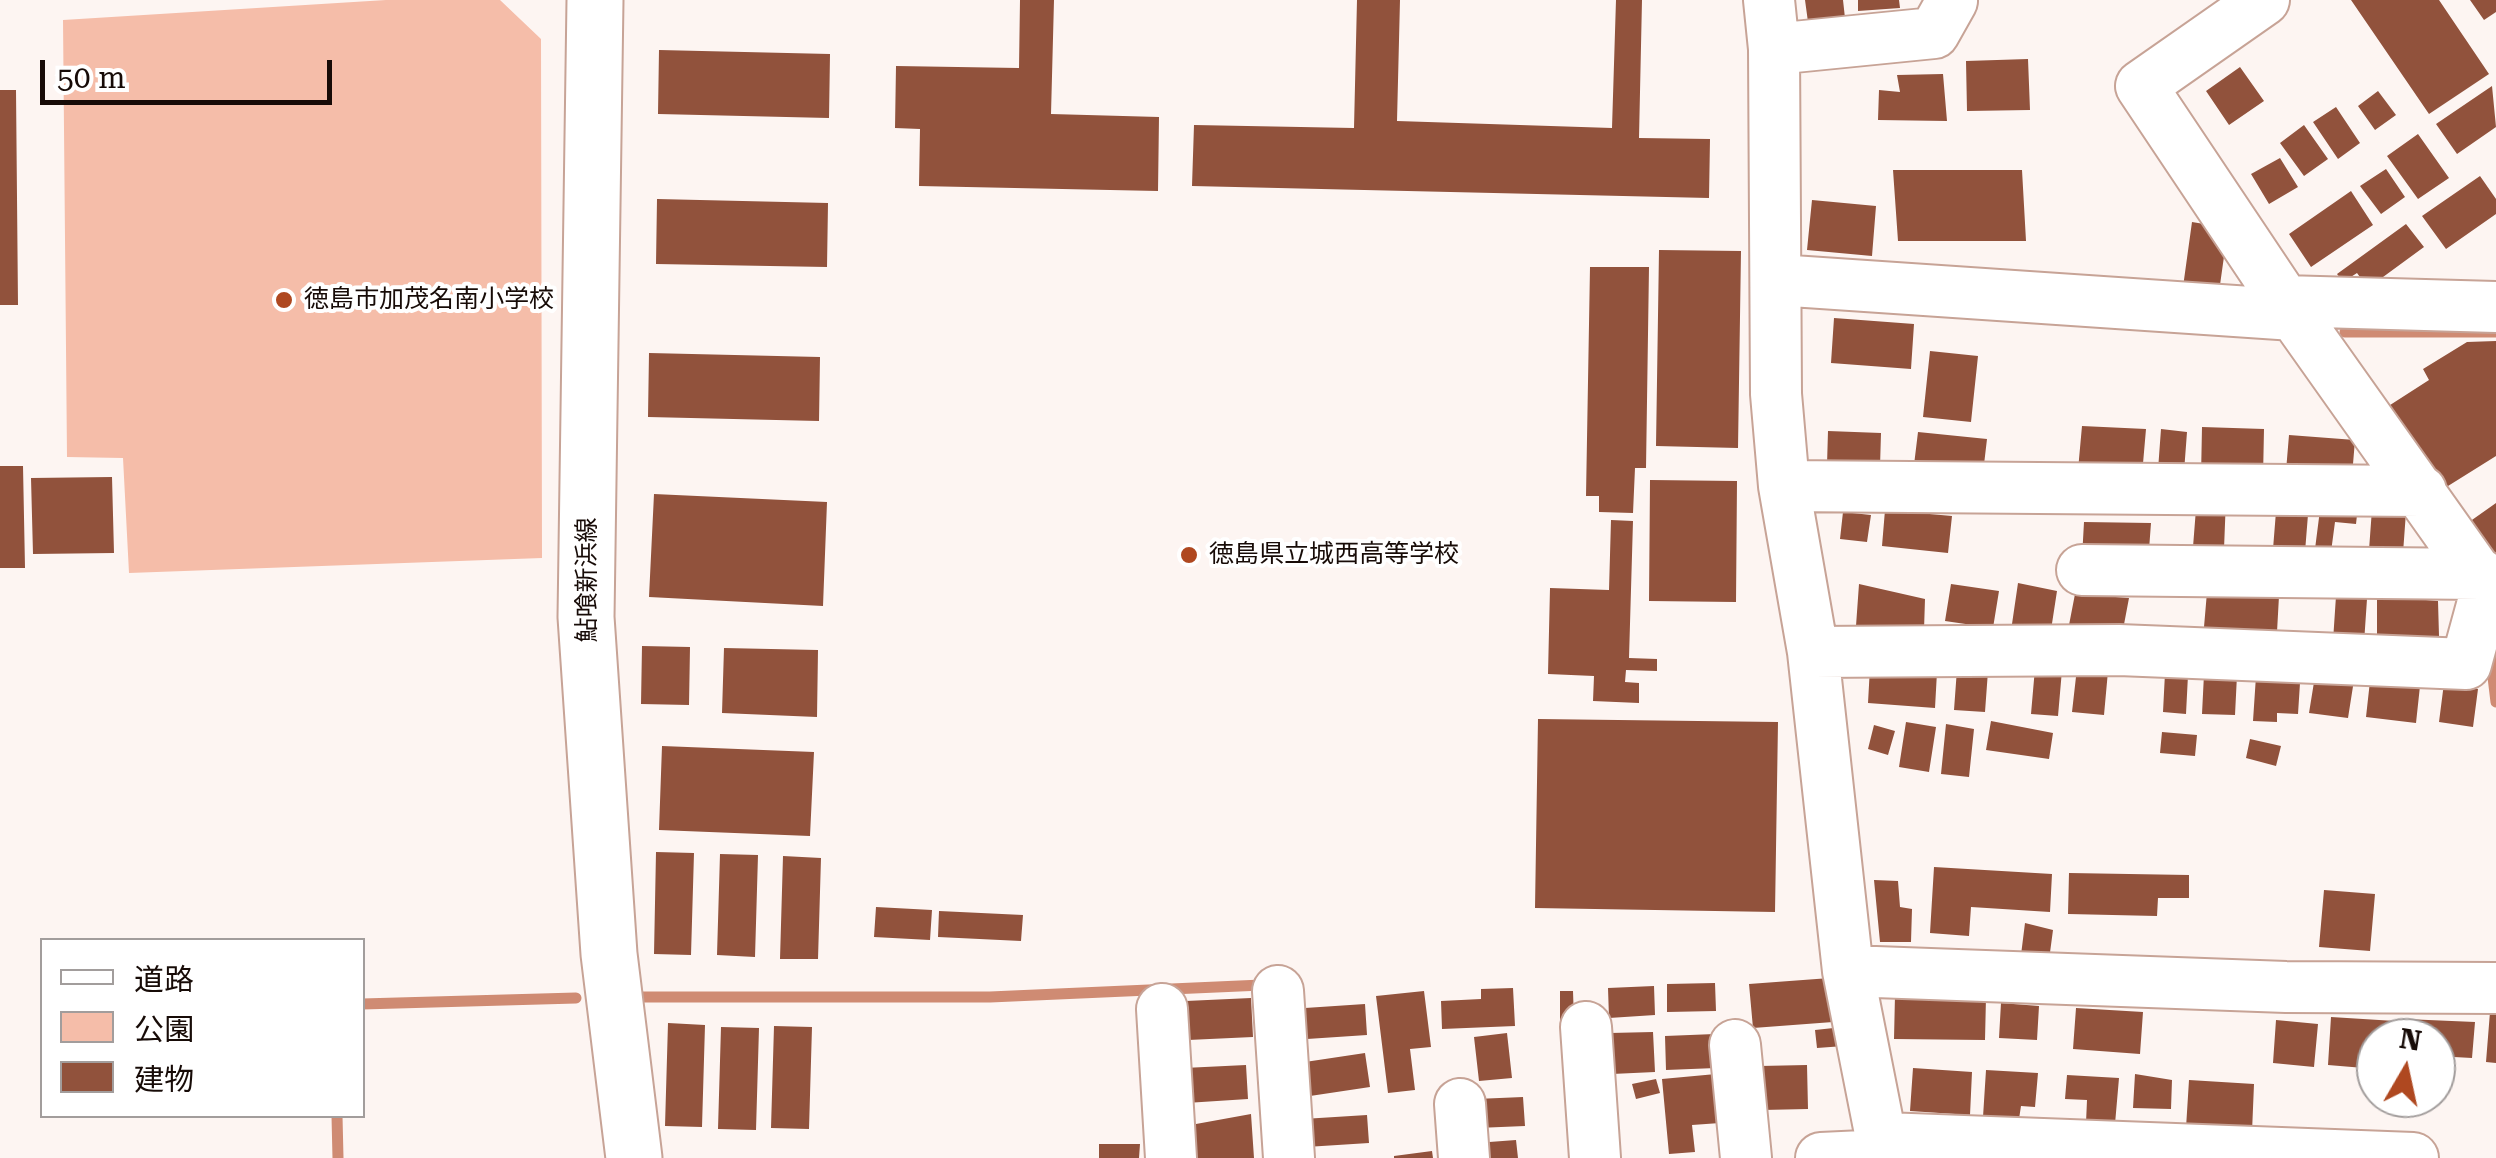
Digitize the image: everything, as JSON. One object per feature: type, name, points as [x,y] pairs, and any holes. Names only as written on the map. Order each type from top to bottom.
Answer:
[{"type":"main road","name":"鮎喰新浜線","points":[[594,0],[586,618],[608,954],[634,1158]]},
{"type":"street","points":[[1769,0],[1774,49],[1778,280],[1775,376],[1784,486],[1813,652],[1848,971],[1885,1150]]},
{"type":"street","points":[[2264,0],[2142,86],[2289,308],[2488,587]]},
{"type":"street","points":[[1774,49],[1934,33],[1952,1]]},
{"type":"street","points":[[1778,280],[2289,308],[2496,307]]},
{"type":"street","points":[[1784,486],[2420,491]]},
{"type":"street","points":[[2082,570],[2488,587]]},
{"type":"street","points":[[1813,652],[2119,650],[2466,664],[2488,587]]},
{"type":"street","points":[[1848,971],[2266,986],[2496,988]]},
{"type":"street","points":[[1278,991],[1289,1158]]},
{"type":"street","points":[[1162,1009],[1170,1158]]},
{"type":"street","points":[[1586,1027],[1605,1095],[1595,1158]]},
{"type":"street","points":[[1735,1045],[1746,1158]]},
{"type":"street","points":[[1460,1104],[1464,1158]]},
{"type":"street","points":[[1820,1158],[1885,1150],[2414,1158]]},
{"type":"green space","name":"徳島市加茂名南小学校","points":[[386,0],[500,0],[541,39],[542,558],[129,573],[123,458],[67,457],[63,20]]},
{"type":"building","points":[[1020,0],[1054,0],[1051,114],[1159,117],[1158,191],[919,186],[920,129],[895,128],[896,66],[1019,68]]},
{"type":"building","points":[[1357,0],[1400,0],[1397,121],[1612,128],[1616,0],[1642,0],[1639,138],[1710,139],[1709,198],[1192,186],[1194,125],[1354,128]]},
{"type":"building","points":[[1805,0],[1843,0],[1845,18],[1808,22]]},
{"type":"building","points":[[1858,0],[1899,0],[1900,8],[1858,11]]},
{"type":"building","points":[[2351,0],[2439,0],[2489,74],[2429,114]]},
{"type":"building","points":[[2470,0],[2496,0],[2496,12],[2484,20]]},
{"type":"building","points":[[659,50],[830,54],[829,118],[658,114]]},
{"type":"building","points":[[2028,59],[2030,110],[1967,111],[1966,61]]},
{"type":"building","points":[[2240,67],[2264,101],[2229,125],[2206,91]]},
{"type":"building","points":[[1943,74],[1947,121],[1878,120],[1879,90],[1900,92],[1897,75]]},
{"type":"building","points":[[2492,86],[2496,127],[2457,154],[2436,124]]},
{"type":"building","points":[[0,90],[16,90],[18,305],[0,305]]},
{"type":"building","points":[[2378,91],[2396,115],[2375,130],[2358,106]]},
{"type":"building","points":[[2336,107],[2360,143],[2338,159],[2313,122]]},
{"type":"building","points":[[2304,125],[2328,159],[2304,176],[2280,143]]},
{"type":"building","points":[[2418,134],[2449,178],[2418,199],[2387,156]]},
{"type":"building","points":[[2280,158],[2298,187],[2269,204],[2251,174]]},
{"type":"building","points":[[2386,169],[2405,197],[2381,214],[2360,186]]},
{"type":"building","points":[[1893,170],[2022,170],[2026,241],[1898,241]]},
{"type":"building","points":[[2480,176],[2496,199],[2496,214],[2446,249],[2422,216]]},
{"type":"building","points":[[2351,191],[2373,225],[2311,267],[2289,234]]},
{"type":"building","points":[[657,199],[828,203],[827,267],[656,264]]},
{"type":"building","points":[[1812,200],[1876,206],[1872,256],[1807,250]]},
{"type":"building","points":[[2192,222],[2228,228],[2219,292],[2183,287]]},
{"type":"building","points":[[2406,224],[2424,247],[2368,288],[2357,273],[2343,282],[2337,274]]},
{"type":"building","points":[[1659,250],[1741,251],[1738,448],[1656,446]]},
{"type":"building","points":[[1590,267],[1649,267],[1646,468],[1635,468],[1633,513],[1599,512],[1599,496],[1586,496]]},
{"type":"building","points":[[1834,318],[1914,324],[1911,369],[1831,363]]},
{"type":"building","points":[[2496,341],[2496,456],[2440,491],[2387,407],[2429,380],[2423,369],[2467,342]]},
{"type":"building","points":[[1930,351],[1978,356],[1971,422],[1923,417]]},
{"type":"building","points":[[649,353],[820,357],[819,421],[648,417]]},
{"type":"building","points":[[2082,426],[2146,429],[2142,475],[2078,470]]},
{"type":"building","points":[[2202,427],[2264,429],[2263,478],[2201,477]]},
{"type":"building","points":[[2161,429],[2187,432],[2184,472],[2158,470]]},
{"type":"building","points":[[1828,431],[1881,433],[1880,467],[1827,465]]},
{"type":"building","points":[[1918,432],[1987,439],[1983,473],[1914,465]]},
{"type":"building","points":[[2289,435],[2355,440],[2352,476],[2286,471]]},
{"type":"building","points":[[0,466],[23,466],[25,568],[0,568]]},
{"type":"building","points":[[112,477],[114,553],[33,554],[31,478]]},
{"type":"building","points":[[1650,480],[1737,481],[1736,602],[1649,601]]},
{"type":"building","points":[[654,494],[827,502],[823,606],[649,597]]},
{"type":"building","points":[[2197,496],[2226,498],[2224,549],[2193,547]]},
{"type":"building","points":[[2277,499],[2309,502],[2305,552],[2273,549]]},
{"type":"building","points":[[2321,502],[2358,506],[2356,524],[2335,522],[2331,552],[2315,549]]},
{"type":"building","points":[[2496,503],[2496,576],[2462,527]]},
{"type":"building","points":[[2372,509],[2406,512],[2403,553],[2369,550]]},
{"type":"building","points":[[1885,510],[1952,516],[1948,553],[1882,546]]},
{"type":"building","points":[[1843,512],[1871,515],[1867,542],[1840,539]]},
{"type":"building","points":[[1611,520],[1633,521],[1629,658],[1657,659],[1657,671],[1626,670],[1625,682],[1639,683],[1639,703],[1593,701],[1594,676],[1548,674],[1550,588],[1609,590]]},
{"type":"building","points":[[2084,522],[2151,523],[2148,563],[2082,558]]},
{"type":"building","points":[[2018,583],[2057,591],[2051,630],[2012,624]]},
{"type":"building","points":[[1859,584],[1925,599],[1924,630],[1856,626]]},
{"type":"building","points":[[1951,584],[1999,591],[1993,628],[1945,621]]},
{"type":"building","points":[[2207,592],[2279,596],[2277,632],[2204,627]]},
{"type":"building","points":[[2075,594],[2129,598],[2122,635],[2069,625]]},
{"type":"building","points":[[2336,596],[2367,599],[2364,643],[2333,641]]},
{"type":"building","points":[[2377,596],[2438,601],[2439,636],[2377,637]]},
{"type":"building","points":[[642,646],[690,647],[689,705],[641,704]]},
{"type":"building","points":[[724,648],[818,650],[817,717],[722,713]]},
{"type":"building","points":[[1870,667],[1937,672],[1935,708],[1868,703]]},
{"type":"building","points":[[2035,668],[2062,670],[2058,716],[2031,714]]},
{"type":"building","points":[[2077,668],[2108,671],[2104,715],[2072,712]]},
{"type":"building","points":[[1957,669],[1988,671],[1985,712],[1954,710]]},
{"type":"building","points":[[2165,673],[2188,675],[2186,714],[2163,712]]},
{"type":"building","points":[[2204,674],[2237,675],[2235,715],[2202,714]]},
{"type":"building","points":[[2256,676],[2300,683],[2298,714],[2277,713],[2277,722],[2253,721]]},
{"type":"building","points":[[2315,676],[2354,680],[2348,718],[2309,713]]},
{"type":"building","points":[[2370,681],[2420,686],[2416,723],[2366,717]]},
{"type":"building","points":[[2444,683],[2478,689],[2473,727],[2439,722]]},
{"type":"building","points":[[1538,719],[1778,722],[1775,912],[1535,908]]},
{"type":"building","points":[[1991,721],[2053,733],[2049,759],[1986,750]]},
{"type":"building","points":[[1906,722],[1936,727],[1929,772],[1899,767]]},
{"type":"building","points":[[1946,724],[1974,729],[1969,777],[1941,774]]},
{"type":"building","points":[[1874,725],[1895,731],[1888,755],[1868,749]]},
{"type":"building","points":[[2162,732],[2197,735],[2195,756],[2160,753]]},
{"type":"building","points":[[2250,739],[2281,746],[2276,766],[2246,758]]},
{"type":"building","points":[[662,746],[814,752],[810,836],[659,830]]},
{"type":"building","points":[[656,852],[694,853],[691,955],[654,954]]},
{"type":"building","points":[[720,854],[758,855],[755,957],[717,955]]},
{"type":"building","points":[[783,856],[821,858],[818,959],[780,959]]},
{"type":"building","points":[[1934,867],[2052,874],[2050,912],[1971,907],[1969,936],[1930,933]]},
{"type":"building","points":[[2069,873],[2189,875],[2189,898],[2158,898],[2157,916],[2068,914]]},
{"type":"building","points":[[1874,880],[1898,881],[1900,907],[1912,909],[1911,942],[1880,942]]},
{"type":"building","points":[[2324,890],[2375,894],[2370,951],[2319,947]]},
{"type":"building","points":[[876,907],[932,910],[930,940],[874,937]]},
{"type":"building","points":[[939,911],[1023,915],[1021,941],[938,937]]},
{"type":"building","points":[[2025,923],[2053,930],[2049,960],[2021,955]]},
{"type":"building","points":[[1830,978],[1833,1022],[1753,1028],[1749,984]]},
{"type":"building","points":[[1715,983],[1716,1011],[1667,1012],[1667,984]]},
{"type":"building","points":[[1654,986],[1655,1015],[1609,1018],[1608,988]]},
{"type":"building","points":[[1513,988],[1515,1026],[1442,1029],[1441,1001],[1481,999],[1481,989]]},
{"type":"building","points":[[1424,991],[1431,1047],[1410,1049],[1415,1090],[1388,1093],[1376,996]]},
{"type":"building","points":[[1560,991],[1573,991],[1574,1021],[1560,1021]]},
{"type":"building","points":[[1895,995],[1986,997],[1985,1040],[1894,1039]]},
{"type":"building","points":[[1251,998],[1253,1037],[1188,1040],[1186,1001]]},
{"type":"building","points":[[2001,1003],[2039,1006],[2037,1040],[1999,1038]]},
{"type":"building","points":[[1365,1004],[1367,1035],[1307,1039],[1305,1008]]},
{"type":"building","points":[[2076,1008],[2143,1012],[2140,1054],[2073,1049]]},
{"type":"building","points":[[2490,1012],[2496,1012],[2496,1063],[2486,1062]]},
{"type":"building","points":[[2331,1017],[2356,1019],[2356,1067],[2328,1065]]},
{"type":"building","points":[[2276,1020],[2318,1024],[2314,1067],[2273,1063]]},
{"type":"building","points":[[2456,1021],[2475,1022],[2472,1058],[2456,1057]]},
{"type":"building","points":[[668,1023],[705,1025],[702,1127],[665,1126]]},
{"type":"building","points":[[774,1026],[812,1027],[809,1129],[771,1128]]},
{"type":"building","points":[[721,1027],[759,1028],[756,1130],[718,1129]]},
{"type":"building","points":[[1843,1027],[1844,1046],[1817,1048],[1815,1030]]},
{"type":"building","points":[[1653,1032],[1655,1072],[1612,1074],[1610,1033]]},
{"type":"building","points":[[1507,1033],[1512,1078],[1479,1081],[1474,1037]]},
{"type":"building","points":[[1715,1034],[1716,1068],[1666,1070],[1665,1036]]},
{"type":"building","points":[[1365,1053],[1370,1087],[1310,1096],[1305,1062]]},
{"type":"building","points":[[1246,1065],[1248,1099],[1186,1103],[1184,1068]]},
{"type":"building","points":[[1807,1065],[1808,1109],[1762,1110],[1760,1066]]},
{"type":"building","points":[[1913,1068],[1972,1072],[1970,1115],[1910,1111]]},
{"type":"building","points":[[1986,1070],[2038,1073],[2035,1107],[2021,1106],[2019,1119],[1983,1117]]},
{"type":"building","points":[[1716,1074],[1720,1123],[1692,1125],[1695,1152],[1669,1154],[1662,1079]]},
{"type":"building","points":[[2135,1074],[2172,1080],[2171,1109],[2133,1108]]},
{"type":"building","points":[[2067,1075],[2119,1078],[2115,1124],[2086,1123],[2087,1100],[2065,1099]]},
{"type":"building","points":[[1656,1079],[1660,1093],[1636,1099],[1632,1084]]},
{"type":"building","points":[[2189,1080],[2254,1084],[2252,1132],[2186,1128]]},
{"type":"building","points":[[1523,1097],[1525,1126],[1477,1128],[1476,1099]]},
{"type":"building","points":[[1251,1114],[1254,1158],[1187,1158],[1185,1126]]},
{"type":"building","points":[[1367,1115],[1369,1143],[1306,1147],[1303,1119]]},
{"type":"building","points":[[1516,1140],[1518,1158],[1477,1158],[1476,1143]]},
{"type":"building","points":[[1099,1144],[1140,1144],[1139,1158],[1099,1158]]},
{"type":"building","points":[[1432,1151],[1433,1158],[1394,1158],[1394,1156]]},
{"type":"waterway","points":[[2345,332],[2496,332]]},
{"type":"waterway","points":[[2490,652],[2496,702]]},
{"type":"waterway","points":[[636,997],[990,997],[1262,985]]},
{"type":"waterway","points":[[365,1004],[576,998]]},
{"type":"waterway","points":[[337,1118],[338,1158]]},
{"type":"place","name":"徳島市加茂名南小学校","points":[[284,300]]},
{"type":"place","name":"徳島県立城西高等学校","points":[[1189,555]]}]
